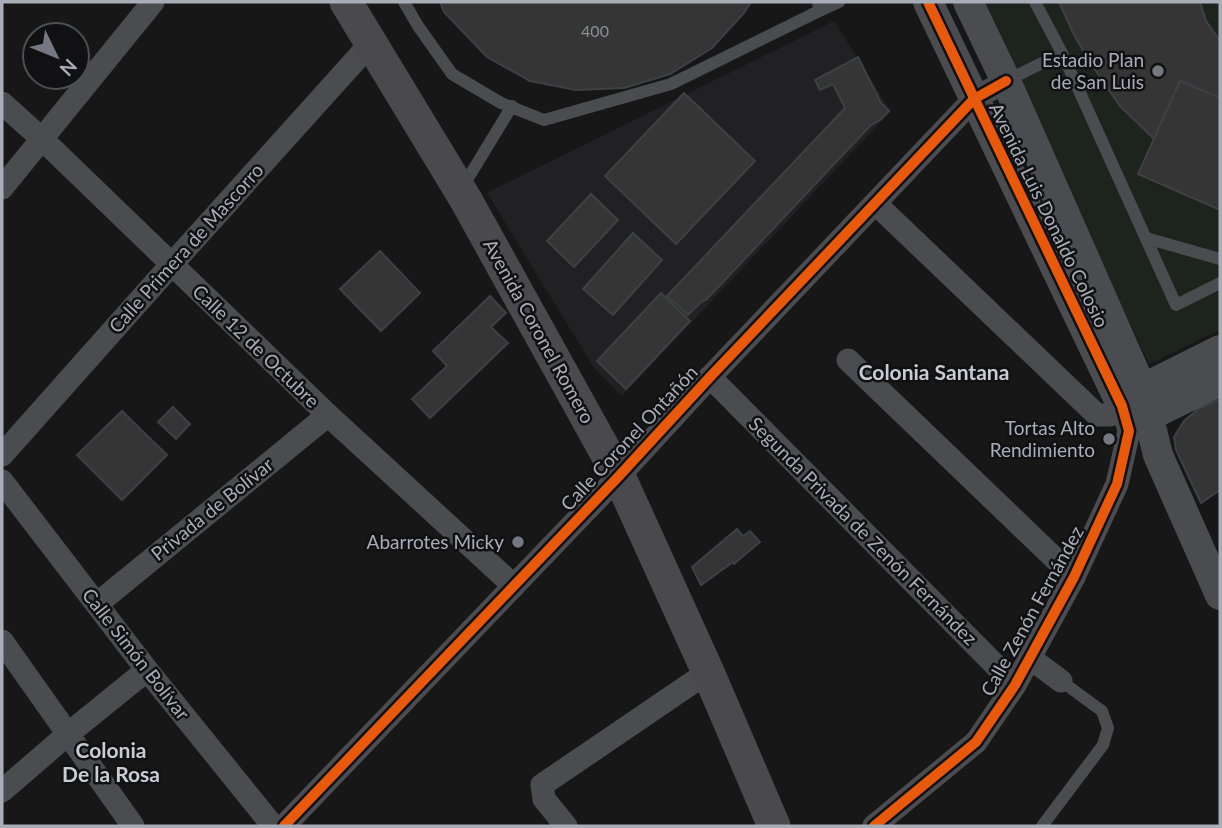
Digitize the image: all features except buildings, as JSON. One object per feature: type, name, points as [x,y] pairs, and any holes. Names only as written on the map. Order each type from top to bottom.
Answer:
[{"type":"main road","name":"Avenida Coronel Romero","points":[[346,2],[458,186],[619,476],[774,826]]},
{"type":"street","points":[[2,188],[153,2]]},
{"type":"street","name":"Avenida Luis Donaldo Colosio","points":[[928,2],[974,99],[1138,403]]},
{"type":"street","name":"Avenida Luis Donaldo Colosio","points":[[968,2],[1006,81],[1158,455],[1220,595]]},
{"type":"street","name":"Calle Primera de Mascorro","points":[[2,454],[371,43]]},
{"type":"street","name":"Calle Coronel Ontañón","points":[[284,826],[974,99],[1006,81]]},
{"type":"street","name":"Calle 12 de Octubre","points":[[2,103],[328,415],[514,586]]},
{"type":"street","points":[[876,204],[1097,415],[1110,415],[1138,403],[1220,381]]},
{"type":"street","points":[[1138,403],[1220,350]]},
{"type":"street","points":[[848,360],[1074,577]]},
{"type":"street","name":"Segunda Privada de Zenón Fernández","points":[[710,377],[1015,685]]},
{"type":"street","name":"Calle Zenón Fernández","points":[[874,826],[975,742],[1015,685],[1074,577],[1117,484],[1138,403]]},
{"type":"street","name":"Privada de Bolívar","points":[[97,604],[328,415]]},
{"type":"street","name":"Calle Simón Bolívar","points":[[2,481],[147,670],[273,826]]},
{"type":"street","points":[[2,641],[133,826]]},
{"type":"street","points":[[1030,658],[1061,681]]},
{"type":"street","points":[[2,791],[147,670]]},
{"type":"street","points":[[566,826],[544,799],[542,785],[708,672]]},
{"type":"lane","points":[[404,2],[452,74],[501,103],[544,120],[671,84],[819,6],[839,2]]},
{"type":"lane","points":[[1035,2],[1062,53],[1176,305],[1220,283]]},
{"type":"lane","points":[[1006,81],[1062,53]]},
{"type":"lane","points":[[458,186],[470,175],[512,106]]},
{"type":"lane","points":[[1146,238],[1220,258]]},
{"type":"lane","points":[[1042,826],[1103,745],[1108,728],[1102,711],[1061,681]]},
{"type":"shaded area","points":[[980,2],[1220,2],[1220,330],[1149,364]]},
{"type":"shaded area","points":[[834,21],[891,111],[622,396],[594,368],[487,193]]},
{"type":"cycle path","points":[[874,826],[976,742],[1015,685],[1074,577],[1117,484],[1129,431],[1122,406],[928,2]]},
{"type":"cycle path","points":[[284,826],[974,99],[1006,81]]},
{"type":"place","name":"Estadio Plan de San Luis","points":[[1158,71]]},
{"type":"place","name":"Tortas Alto Rendimiento","points":[[1109,439]]},
{"type":"place","name":"Abarrotes Micky","points":[[518,542]]},
{"type":"district","name":"Colonia Santana","points":[[934,373]]},
{"type":"district","name":"Colonia De la Rosa","points":[[111,763]]}]
